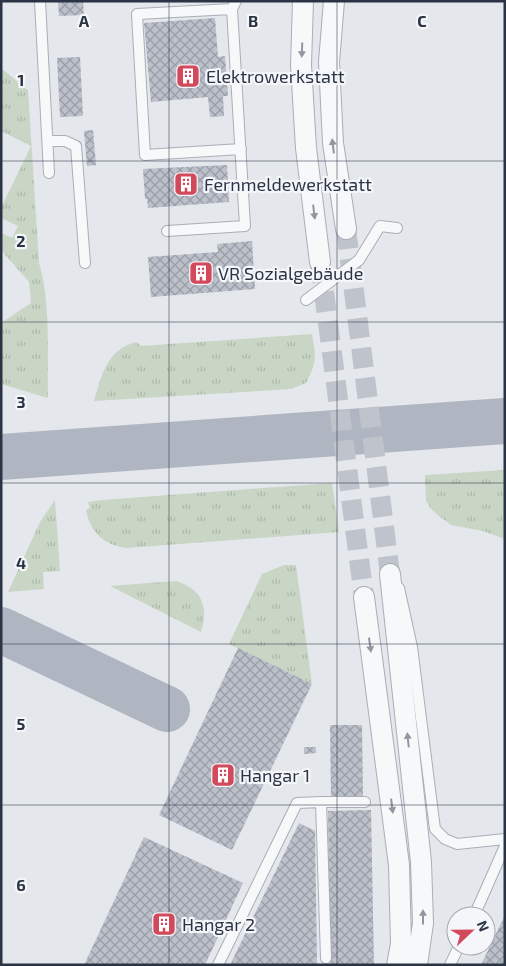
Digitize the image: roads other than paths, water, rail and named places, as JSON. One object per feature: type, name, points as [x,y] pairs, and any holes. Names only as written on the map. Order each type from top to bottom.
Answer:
[{"type":"street","points":[[304,1],[301,65],[306,138],[320,262]]},
{"type":"street","points":[[334,1],[329,62],[333,144],[346,229]]},
{"type":"street","points":[[390,574],[423,894],[423,924],[417,965]]},
{"type":"street","points":[[364,597],[399,865],[401,944],[398,965]]},
{"type":"lane","points":[[40,1],[49,173]]},
{"type":"lane","points":[[167,231],[245,226],[234,5],[137,14],[145,155],[241,149]]},
{"type":"lane","points":[[48,141],[66,142],[76,146],[85,262]]},
{"type":"lane","points":[[306,300],[359,260],[380,226],[397,228]]},
{"type":"lane","points":[[390,574],[401,591],[412,647],[435,829],[445,839],[457,844],[505,839]]},
{"type":"lane","points":[[321,802],[326,958]]},
{"type":"lane","points":[[218,965],[297,803],[365,802]]},
{"type":"lane","points":[[478,906],[505,846]]},
{"type":"tunnel","points":[[346,229],[390,574]]},
{"type":"tunnel","points":[[320,262],[364,597]]},
{"type":"place","name":"Elektrowerkstatt","points":[[188,76]]},
{"type":"place","name":"Fernmeldewerkstatt","points":[[186,184]]},
{"type":"place","name":"VR Sozialgebäude","points":[[201,273]]},
{"type":"place","name":"Hangar 1","points":[[223,775]]},
{"type":"place","name":"Hangar 2","points":[[164,924]]}]
